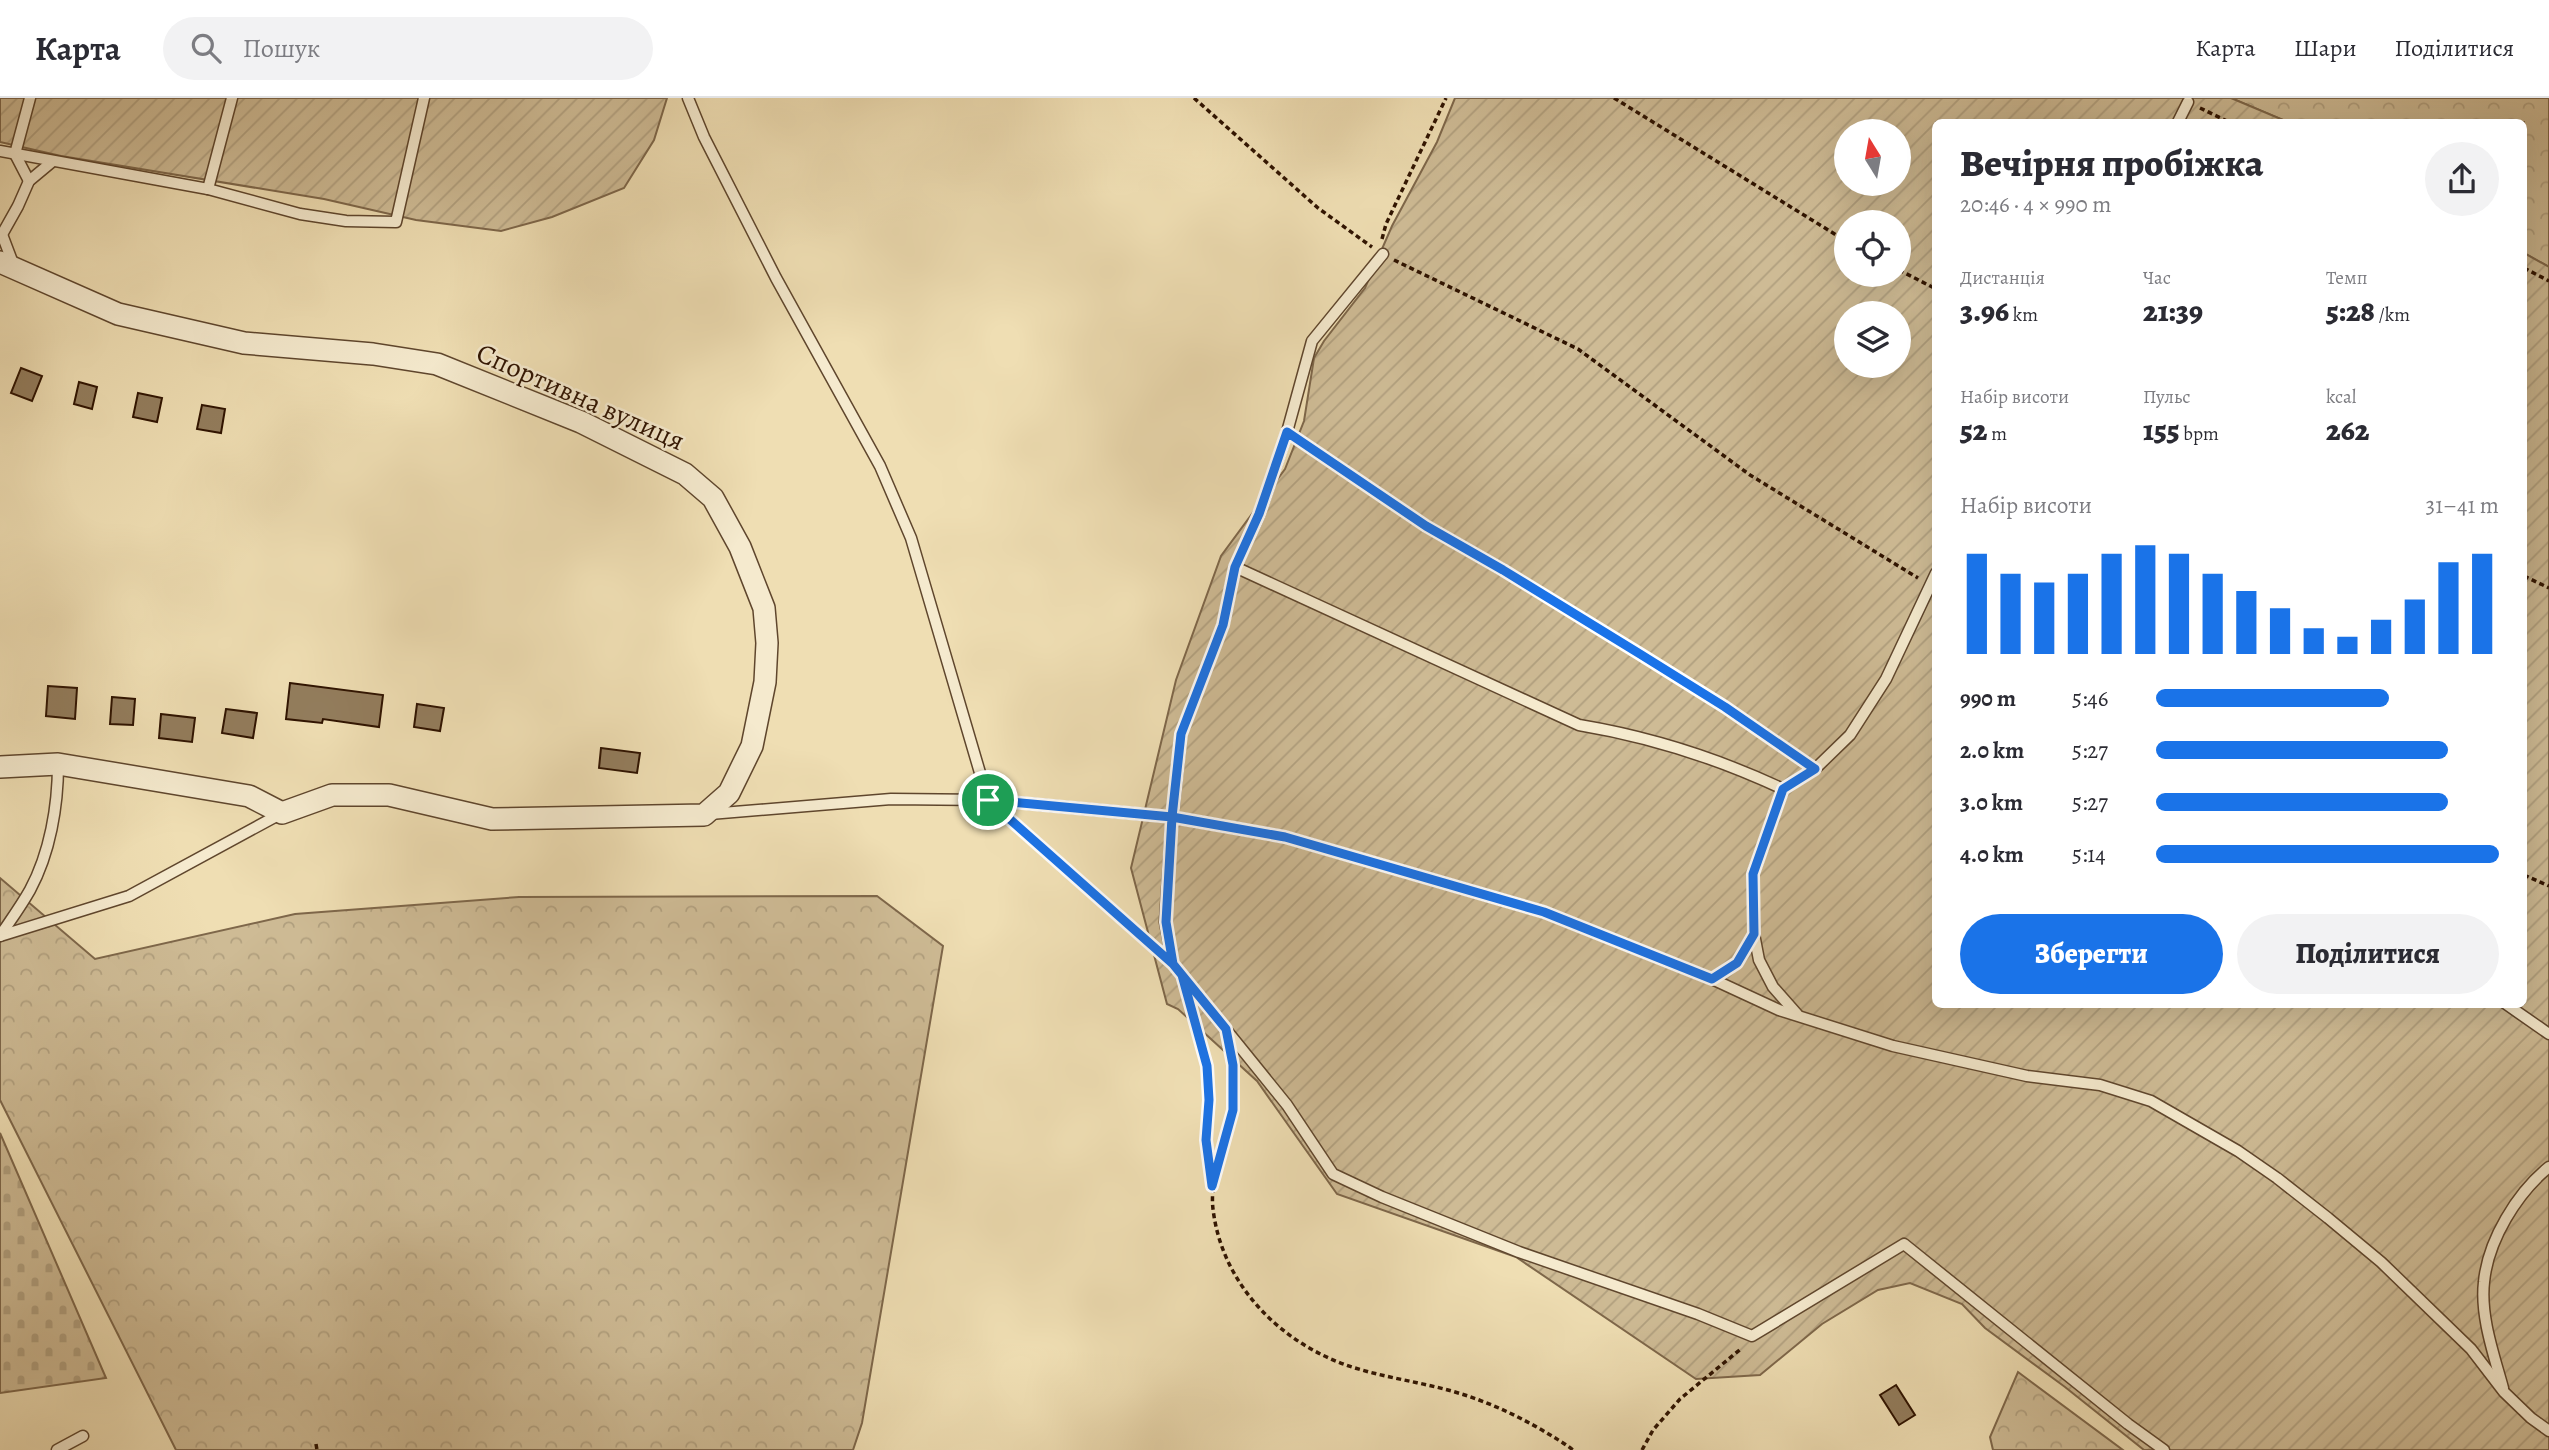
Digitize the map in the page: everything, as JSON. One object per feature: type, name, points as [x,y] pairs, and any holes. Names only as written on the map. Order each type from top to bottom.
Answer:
[{"type":"street","name":"Спортивна вулиця","points":[[7,264],[118,314],[244,342],[373,354],[437,364],[581,422],[685,474],[713,498],[740,547],[764,608],[766,643],[765,682],[752,747],[729,793],[704,815]]},
{"type":"street","points":[[0,766],[58,764],[249,796],[282,813],[332,795],[389,795],[492,819],[704,815]]},
{"type":"lane","points":[[29,181],[15,154],[30,98]]},
{"type":"lane","points":[[208,188],[232,98]]},
{"type":"lane","points":[[0,151],[208,188],[300,214],[346,221],[396,222],[424,98]]},
{"type":"lane","points":[[688,98],[704,137],[800,323],[880,466],[911,538],[988,800],[1173,964],[1287,1105],[1333,1174],[1382,1197],[1519,1252],[1698,1314],[1752,1336],[1904,1244],[2127,1424],[2164,1450]]},
{"type":"lane","points":[[2180,119],[2188,102]]},
{"type":"lane","points":[[7,264],[1,238],[29,181],[53,161]]},
{"type":"lane","points":[[1173,964],[1166,922],[1172,817],[1181,734],[1223,625],[1235,567],[1259,514],[1287,432],[1312,341],[1382,254]]},
{"type":"lane","points":[[1287,432],[1426,526],[1682,680],[1815,769]]},
{"type":"lane","points":[[1235,567],[1579,725],[1688,750],[1735,766],[1783,789]]},
{"type":"lane","points":[[1799,1016],[1773,987],[1759,960],[1754,934],[1753,874],[1783,789],[1815,769],[1850,735],[1886,679],[1932,580]]},
{"type":"lane","points":[[0,936],[30,890],[41,865],[58,791],[58,764]]},
{"type":"lane","points":[[704,815],[891,799],[988,800],[1172,817],[1285,837],[1544,912],[1712,979],[1779,1010],[1893,1046],[2027,1076],[2100,1085],[2151,1101],[2238,1151],[2328,1218],[2381,1262],[2471,1349],[2504,1392],[2549,1431]]},
{"type":"lane","points":[[0,936],[129,896],[282,813]]},
{"type":"lane","points":[[1712,979],[1737,963],[1754,934]]},
{"type":"lane","points":[[2512,1008],[2549,1034]]},
{"type":"lane","points":[[2504,1392],[2491,1343],[2484,1282],[2498,1235],[2508,1214],[2549,1167]]},
{"type":"lane","points":[[57,1450],[83,1436]]},
{"type":"path","points":[[1194,98],[1318,208],[1382,254],[1578,349],[1751,475],[1929,585]]},
{"type":"path","points":[[1382,254],[1381,241],[1386,224],[1446,98]]},
{"type":"path","points":[[1614,98],[1834,234]]},
{"type":"path","points":[[2188,102],[2222,119]]},
{"type":"path","points":[[2527,270],[2549,281]]},
{"type":"path","points":[[1911,277],[1932,287]]},
{"type":"path","points":[[2527,577],[2549,588]]},
{"type":"path","points":[[2527,876],[2549,886]]},
{"type":"path","points":[[1193,1010],[1207,1066],[1209,1100],[1206,1140],[1217,1234],[1225,1257],[1250,1300],[1281,1328],[1315,1352],[1350,1366],[1453,1391],[1491,1404],[1517,1415],[1563,1441],[1573,1450]]},
{"type":"path","points":[[1212,1186],[1233,1110],[1233,1065],[1226,1029]]},
{"type":"path","points":[[1642,1450],[1653,1430],[1680,1399],[1736,1354],[1752,1336]]},
{"type":"path","points":[[316,1444],[317,1450]]},
{"type":"green space","points":[[0,98],[667,98],[654,140],[624,188],[552,217],[501,231],[416,220],[324,199],[61,156],[0,142]]},
{"type":"green space","points":[[1455,98],[2231,98],[2281,119],[1932,119],[1932,1008],[2527,1008],[2527,255],[2549,267],[2549,1450],[2144,1450],[1985,1328],[1962,1304],[1910,1283],[1878,1290],[1822,1324],[1760,1375],[1696,1379],[1516,1257],[1337,1194],[1257,1081],[1178,1009],[1167,1004],[1131,868],[1176,680],[1221,556],[1285,469],[1304,421],[1314,358],[1365,288],[1392,226],[1437,142]]},
{"type":"green space","points":[[2231,98],[2549,98],[2549,267],[2527,255],[2527,119],[2281,119]]},
{"type":"green space","points":[[0,878],[95,959],[295,914],[519,897],[877,896],[943,946],[862,1423],[853,1450],[176,1450],[0,1100]]},
{"type":"green space","points":[[0,1133],[106,1378],[0,1393]]},
{"type":"green space","points":[[2018,1372],[2123,1450],[1993,1450],[1990,1437]]},
{"type":"building","points":[[21,368],[42,376],[32,401],[11,393]]},
{"type":"building","points":[[79,382],[97,387],[92,409],[74,404]]},
{"type":"building","points":[[138,393],[162,398],[157,422],[133,417]]},
{"type":"building","points":[[202,405],[225,409],[221,433],[197,429]]},
{"type":"building","points":[[290,683],[383,695],[379,727],[323,719],[322,723],[286,719]]},
{"type":"building","points":[[48,686],[77,688],[75,719],[46,716]]},
{"type":"building","points":[[112,697],[135,699],[133,725],[110,724]]},
{"type":"building","points":[[417,704],[444,708],[440,731],[414,727]]},
{"type":"building","points":[[226,709],[257,713],[253,738],[222,733]]},
{"type":"building","points":[[161,714],[195,718],[192,742],[159,738]]},
{"type":"building","points":[[601,748],[640,753],[637,773],[599,768]]},
{"type":"building","points":[[1896,1385],[1915,1415],[1899,1425],[1880,1395]]},
{"type":"route","points":[[988,800],[1172,817],[1181,734],[1223,625],[1235,567],[1259,514],[1287,432],[1426,526],[1503,570],[1725,707],[1815,769],[1783,789],[1753,874],[1754,934],[1737,963],[1712,979],[1544,912],[1285,837],[1172,817],[1166,922],[1173,964],[1226,1029],[1233,1065],[1233,1110],[1212,1186],[1206,1140],[1209,1100],[1207,1066],[1193,1010],[1182,975],[1173,964],[988,800]]}]
